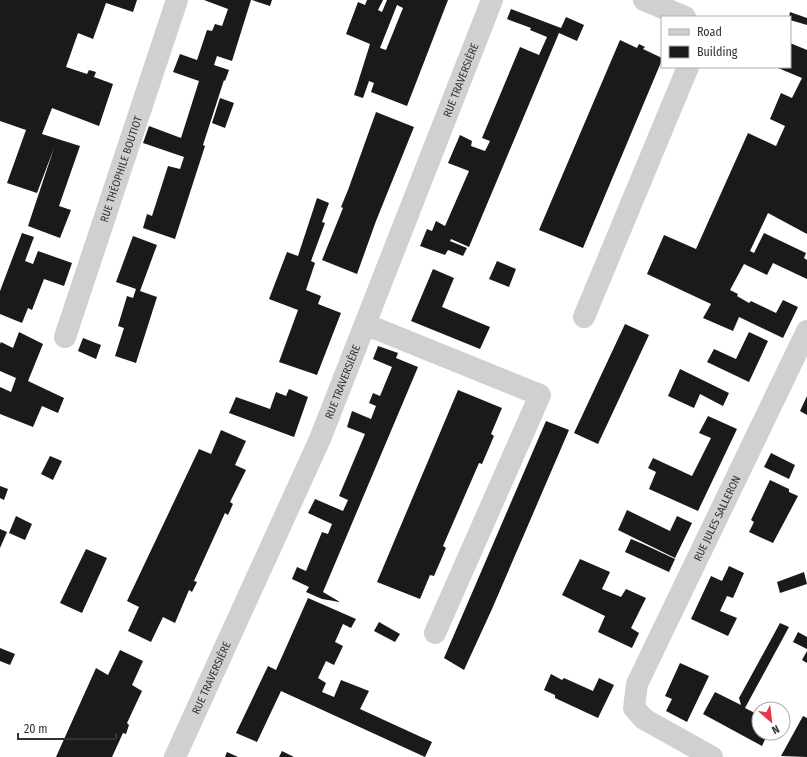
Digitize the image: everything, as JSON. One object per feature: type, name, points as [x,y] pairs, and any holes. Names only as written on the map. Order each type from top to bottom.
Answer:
[{"type":"street","name":"RUE THÉOPHILE BOUTIOT","points":[[65,337],[177,0]]},
{"type":"street","name":"RUE TRAVERSIÈRE","points":[[175,757],[320,440],[492,0]]},
{"type":"street","points":[[644,0],[683,16]]},
{"type":"street","points":[[584,317],[688,68]]},
{"type":"street","points":[[365,326],[377,329],[540,395],[436,633]]},
{"type":"street","name":"RUE JULES SALLERON","points":[[712,757],[644,719],[634,708],[637,684],[807,331]]},
{"type":"building","points":[[0,0],[137,0],[133,12],[106,3],[93,39],[78,33],[66,67],[87,74],[89,70],[96,72],[94,77],[113,84],[99,126],[52,108],[42,134],[80,146],[59,206],[71,210],[60,238],[28,226],[54,148],[37,193],[7,183],[26,130],[0,121]]},
{"type":"building","points":[[204,0],[251,0],[232,61],[217,56],[214,65],[229,70],[225,81],[224,80],[203,145],[205,146],[175,239],[143,228],[147,214],[152,216],[168,166],[180,169],[184,157],[143,143],[149,126],[181,138],[199,81],[173,72],[180,54],[197,60],[207,30],[212,31],[215,24],[222,26],[228,9]]},
{"type":"building","points":[[252,0],[272,0],[270,6]]},
{"type":"building","points":[[367,0],[383,0],[378,10],[382,12],[387,0],[448,0],[407,106],[371,92],[374,83],[369,81],[363,98],[354,95],[370,44],[346,34],[358,2],[365,5]],"holes":[[[397,5],[403,8],[386,50],[380,48]]]},
{"type":"building","points":[[511,9],[561,28],[566,17],[584,25],[577,41],[559,33],[469,247],[451,239],[450,241],[467,248],[463,256],[448,250],[445,255],[420,246],[427,229],[432,231],[436,221],[445,226],[469,171],[448,163],[460,135],[472,141],[471,146],[485,151],[490,141],[482,138],[520,47],[539,55],[547,37],[530,30],[531,28],[507,19]]},
{"type":"building","points":[[790,12],[807,18],[807,25],[791,20],[791,16],[789,16]]},
{"type":"building","points":[[620,40],[637,48],[639,44],[645,47],[643,49],[661,58],[661,62],[583,248],[539,230]]},
{"type":"building","points":[[791,43],[807,50],[807,234],[768,213],[750,251],[754,253],[764,233],[806,253],[804,258],[807,260],[807,279],[773,263],[767,275],[744,264],[730,290],[738,294],[737,296],[749,303],[751,301],[776,313],[783,300],[798,307],[783,338],[739,317],[733,331],[703,318],[711,304],[647,274],[664,235],[696,249],[748,133],[776,146],[785,126],[770,119],[781,93],[792,98],[802,78],[778,68],[791,68]]},
{"type":"building","points":[[220,98],[234,103],[225,128],[212,123]]},
{"type":"building","points":[[376,112],[414,127],[376,221],[357,274],[322,260],[343,208],[341,207]]},
{"type":"building","points":[[317,198],[329,203],[322,222],[325,223],[311,261],[315,263],[306,290],[321,296],[318,304],[341,313],[317,375],[279,362],[298,310],[269,299],[287,252],[298,256]]},
{"type":"building","points":[[22,233],[34,237],[25,261],[33,264],[38,251],[72,263],[64,286],[44,279],[32,310],[28,308],[22,323],[0,314],[0,291]]},
{"type":"building","points":[[133,236],[157,245],[140,291],[157,297],[136,363],[115,356],[124,328],[118,326],[127,296],[133,298],[136,289],[116,282]]},
{"type":"building","points":[[497,261],[516,269],[509,287],[489,279]]},
{"type":"building","points":[[433,269],[454,278],[442,307],[490,327],[480,349],[411,321]]},
{"type":"building","points":[[625,324],[649,335],[598,444],[574,433]]},
{"type":"building","points":[[19,332],[43,344],[28,381],[64,398],[58,413],[42,406],[33,427],[0,414],[0,387],[11,392],[16,378],[0,371],[0,344],[1,342],[13,348]]},
{"type":"building","points":[[749,332],[768,341],[749,382],[707,362],[714,349],[736,359]]},
{"type":"building","points":[[83,338],[101,345],[96,359],[78,351]]},
{"type":"building","points":[[378,346],[398,353],[396,358],[418,367],[323,592],[340,602],[322,599],[306,592],[309,587],[292,579],[297,567],[306,571],[322,532],[328,534],[332,524],[308,513],[315,499],[343,511],[348,500],[339,496],[365,434],[347,427],[352,411],[371,419],[376,406],[369,403],[373,393],[380,396],[392,367],[373,359]]},
{"type":"building","points":[[680,369],[729,393],[723,406],[700,394],[694,408],[668,396]]},
{"type":"building","points":[[289,389],[308,397],[294,437],[229,413],[236,397],[270,409],[276,392],[286,396]]},
{"type":"building","points":[[458,390],[502,408],[491,434],[494,436],[482,464],[479,463],[443,546],[446,548],[434,576],[430,575],[420,599],[377,582]]},
{"type":"building","points":[[807,396],[807,415],[800,411]]},
{"type":"building","points":[[708,416],[737,429],[698,511],[649,489],[656,472],[648,468],[653,458],[692,476],[711,438],[699,433]]},
{"type":"building","points":[[546,421],[569,430],[492,609],[464,670],[444,658]]},
{"type":"building","points":[[221,430],[246,441],[235,465],[246,470],[230,502],[233,504],[228,515],[225,513],[194,581],[197,582],[192,592],[189,590],[175,623],[163,617],[151,642],[128,631],[139,607],[127,601],[199,449],[211,454]]},
{"type":"building","points":[[771,453],[795,465],[789,479],[764,467]]},
{"type":"building","points":[[50,456],[62,461],[53,480],[41,474]]},
{"type":"building","points":[[770,480],[789,489],[789,492],[798,496],[773,543],[749,532],[754,522],[751,520]]},
{"type":"building","points":[[0,486],[8,489],[4,500],[0,498]]},
{"type":"building","points":[[627,510],[670,531],[677,516],[692,523],[675,558],[618,530]]},
{"type":"building","points":[[16,516],[32,524],[25,540],[9,533]]},
{"type":"building","points":[[0,529],[7,532],[0,548]]},
{"type":"building","points":[[631,539],[675,559],[669,572],[625,552]]},
{"type":"building","points":[[86,549],[107,558],[82,613],[60,603]]},
{"type":"building","points":[[580,559],[610,572],[602,589],[621,597],[626,589],[646,598],[631,628],[639,633],[632,648],[598,632],[605,616],[562,595]]},
{"type":"building","points":[[729,566],[744,573],[733,598],[727,596],[720,611],[737,618],[728,636],[691,619],[711,576],[722,581]]},
{"type":"building","points":[[804,572],[807,584],[780,593],[777,582]]},
{"type":"building","points":[[308,598],[356,619],[351,628],[343,624],[335,642],[343,646],[334,665],[326,661],[318,678],[326,683],[322,692],[334,697],[341,680],[369,691],[360,709],[432,742],[425,757],[281,691],[257,742],[236,733],[268,666],[276,670]]},
{"type":"building","points":[[379,622],[400,634],[395,642],[374,631]]},
{"type":"building","points":[[780,623],[789,627],[745,708],[751,711],[751,740],[703,714],[715,692],[741,705],[739,698]]},
{"type":"building","points":[[798,632],[807,637],[807,649],[793,642]]},
{"type":"building","points":[[0,648],[15,654],[10,665],[0,661]]},
{"type":"building","points":[[120,650],[143,661],[132,685],[142,691],[127,723],[129,725],[126,734],[123,733],[112,757],[56,757],[96,668],[108,675]]},
{"type":"building","points":[[807,651],[807,663],[802,660]]},
{"type":"building","points":[[680,663],[709,676],[687,722],[666,711],[672,699],[665,696]]},
{"type":"building","points":[[551,674],[562,680],[564,678],[593,691],[599,678],[614,685],[598,718],[555,698],[555,695],[544,690]]},
{"type":"building","points":[[803,716],[807,718],[807,757],[781,756],[789,741],[791,741],[791,738]]},
{"type":"building","points":[[753,741],[764,741],[762,746]]},
{"type":"building","points":[[282,751],[294,757],[279,757]]},
{"type":"building","points":[[227,752],[238,757],[225,757]]}]
